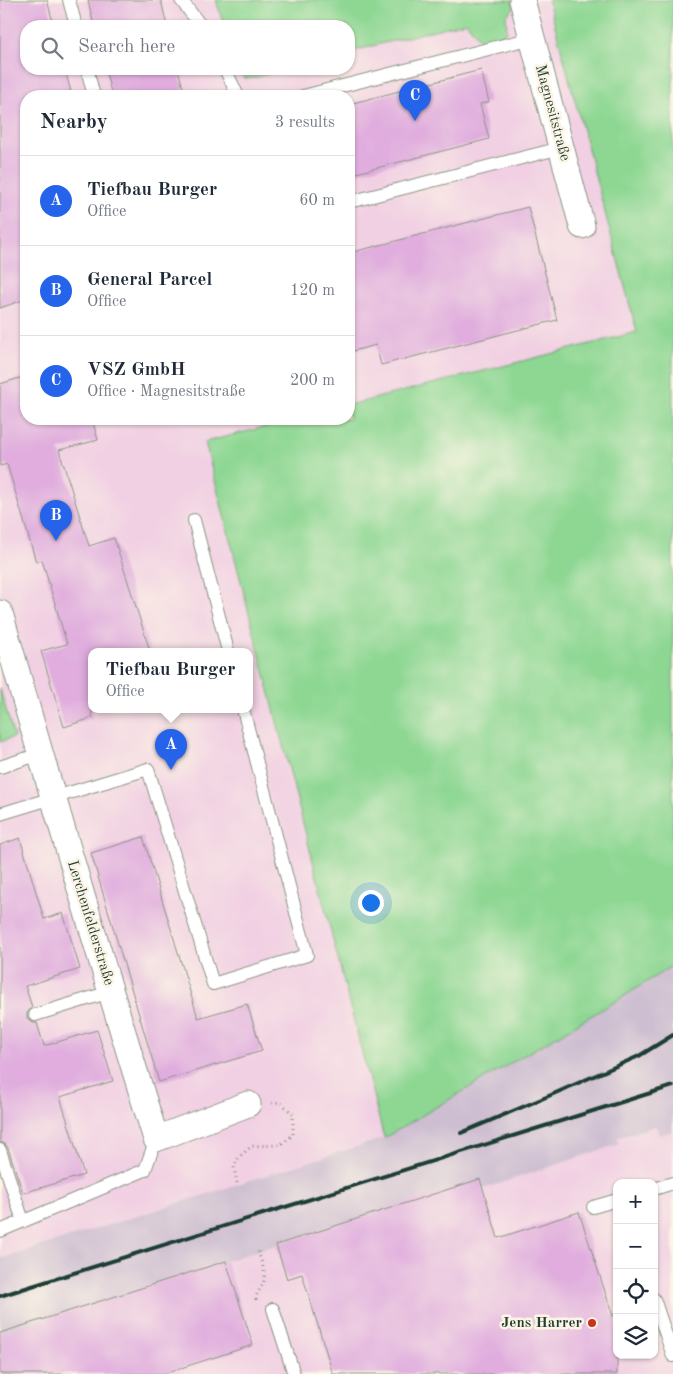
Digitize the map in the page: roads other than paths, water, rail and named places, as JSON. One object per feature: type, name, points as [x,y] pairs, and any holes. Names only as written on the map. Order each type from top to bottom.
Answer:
[{"type":"street","name":"Magnesitstraße","points":[[522,0],[582,226]]},
{"type":"street","name":"Lerchenfelderstraße","points":[[0,612],[52,798],[156,1139]]},
{"type":"street","points":[[156,1139],[248,1104]]},
{"type":"lane","points":[[69,0],[74,20]]},
{"type":"lane","points":[[180,0],[196,20]]},
{"type":"lane","points":[[327,90],[532,38]]},
{"type":"lane","points":[[89,75],[92,90]]},
{"type":"lane","points":[[228,75],[235,90]]},
{"type":"lane","points":[[355,200],[561,148]]},
{"type":"lane","points":[[194,520],[227,648]]},
{"type":"lane","points":[[0,814],[148,769],[213,984],[307,955],[244,713]]},
{"type":"lane","points":[[0,767],[40,754]]},
{"type":"lane","points":[[35,1015],[110,992]]},
{"type":"lane","points":[[0,1231],[145,1170],[156,1139]]},
{"type":"lane","points":[[0,1150],[23,1221]]},
{"type":"lane","points":[[658,1188],[673,1183]]},
{"type":"lane","points":[[593,1207],[613,1201]]},
{"type":"lane","points":[[273,1309],[294,1374]]},
{"type":"lane","points":[[658,1312],[673,1356]]},
{"type":"railway","points":[[461,1133],[639,1056],[673,1035]]},
{"type":"railway","points":[[0,1296],[673,1086]]},
{"type":"place","name":"VSZ GmbH","points":[[415,121]]},
{"type":"place","name":"General Parcel","points":[[56,541]]},
{"type":"place","name":"Tiefbau Burger","points":[[171,770]]},
{"type":"place","name":"Jens Harrer","points":[[592,1323]]}]
